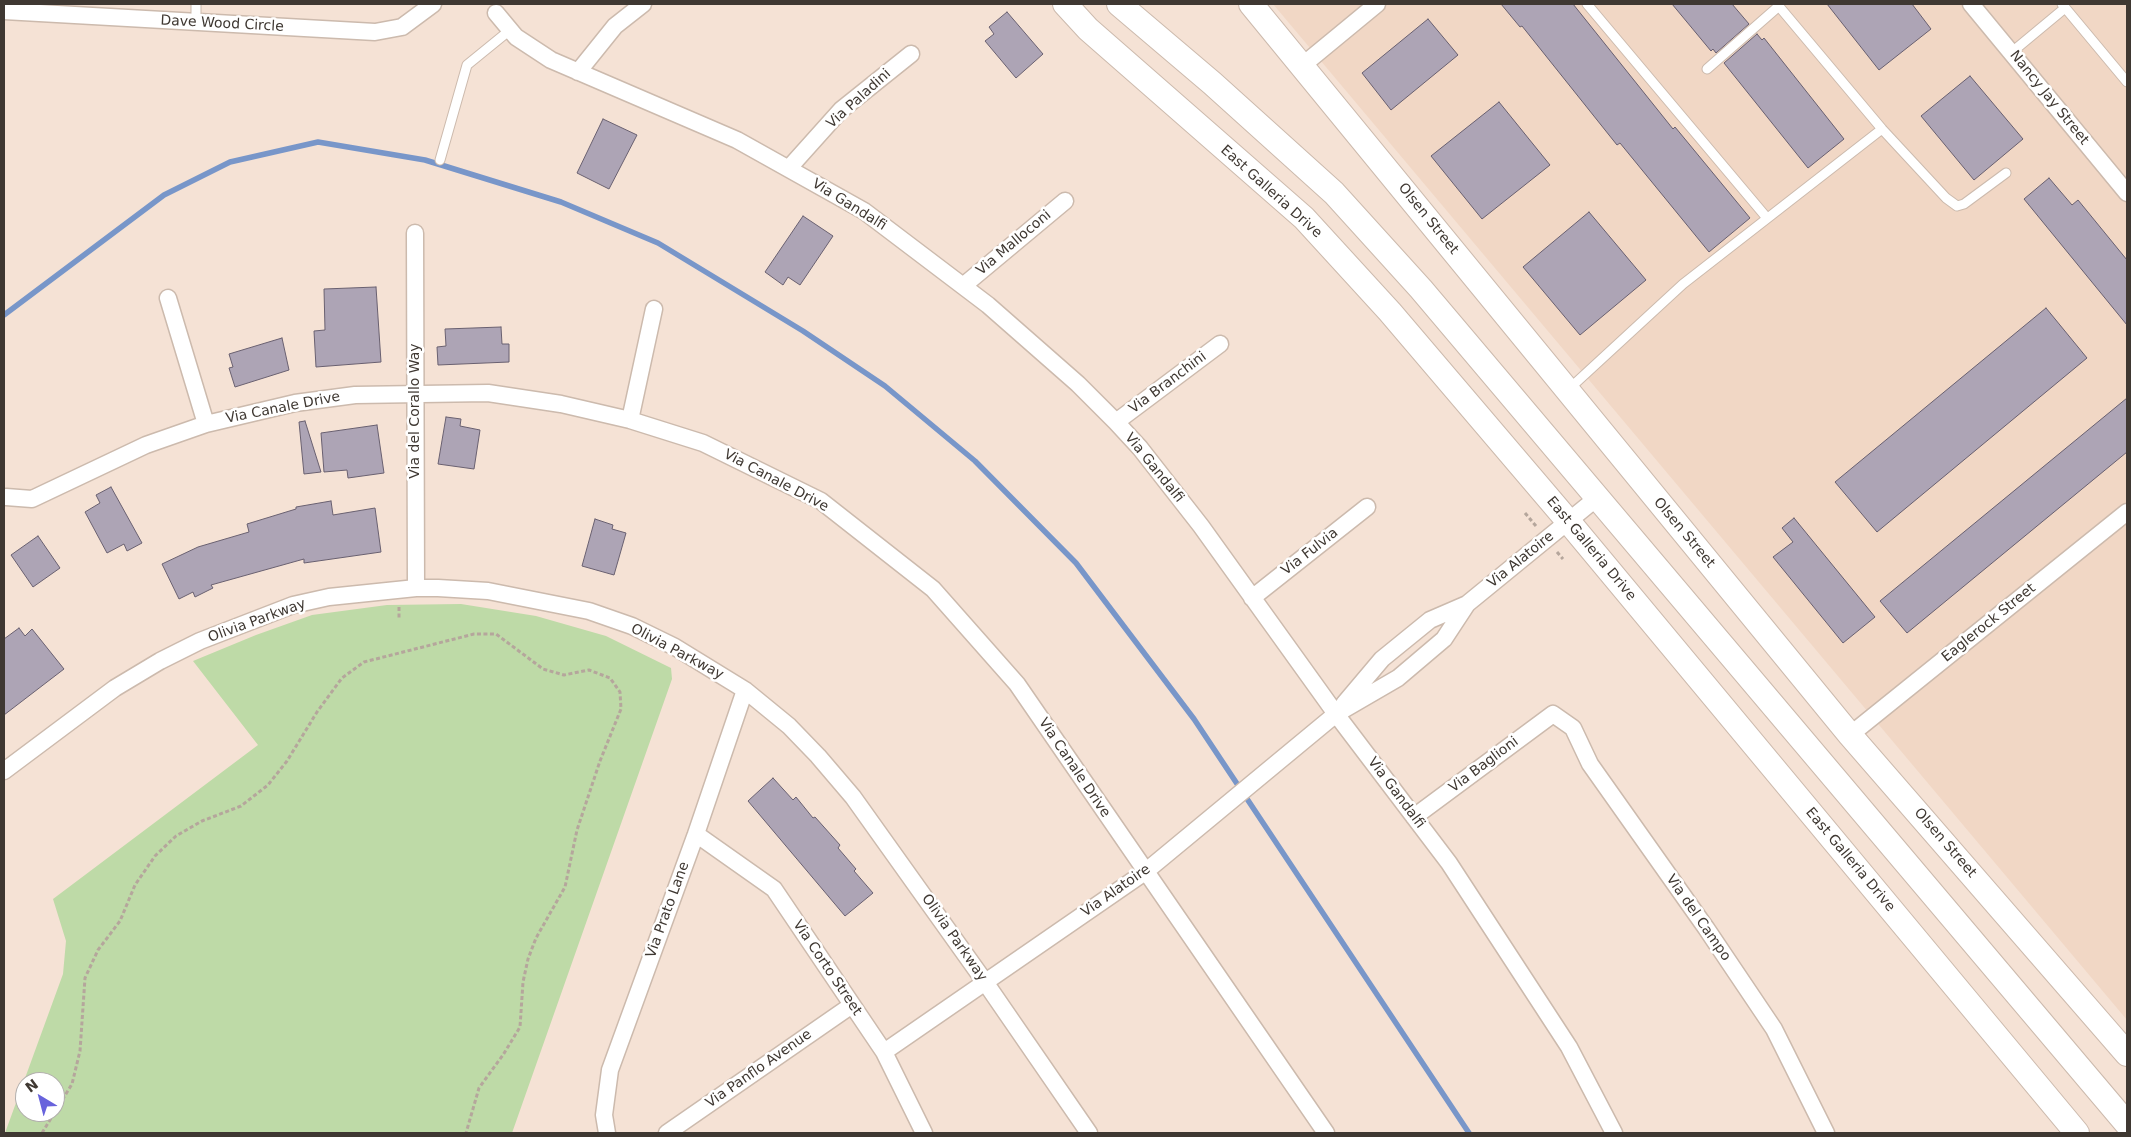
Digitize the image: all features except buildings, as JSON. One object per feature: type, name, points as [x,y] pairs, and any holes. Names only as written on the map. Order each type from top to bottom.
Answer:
[{"type":"main road","name":"East Galleria Drive","points":[[1065,4],[1088,29],[1304,218],[1390,312],[1568,521],[2077,1133]]},
{"type":"main road","points":[[1119,4],[1212,83],[1334,193],[1421,289],[2127,1124]]},
{"type":"main road","name":"Olsen Street","points":[[1251,4],[1850,734],[2127,1054]]},
{"type":"street","name":"Dave Wood Circle","points":[[4,11],[375,32],[402,27],[433,4]]},
{"type":"street","points":[[578,72],[615,26],[643,4]]},
{"type":"street","points":[[1303,66],[1376,4]]},
{"type":"street","name":"Nancy Jay Street","points":[[1971,4],[2127,193]]},
{"type":"street","name":"Via Gandalfi","points":[[496,13],[516,38],[551,60],[737,140],[864,211],[988,305],[1078,384],[1116,422],[1140,448],[1201,526],[1336,714],[1449,863],[1569,1047],[1614,1133]]},
{"type":"street","name":"Via Paladini","points":[[789,168],[841,110],[911,54]]},
{"type":"street","name":"Via Malloconi","points":[[963,286],[1064,201]]},
{"type":"street","name":"Via del Corallo Way","points":[[415,233],[416,588]]},
{"type":"street","points":[[168,298],[206,424]]},
{"type":"street","points":[[630,420],[654,309]]},
{"type":"street","name":"Via Branchini","points":[[1116,422],[1220,344]]},
{"type":"street","name":"Via Canale Drive","points":[[6,497],[32,499],[146,445],[206,424],[295,403],[356,394],[488,393],[561,404],[630,420],[703,443],[821,501],[933,589],[1018,684],[1145,872],[1326,1133]]},
{"type":"street","name":"Via Alatoire","points":[[1336,714],[1382,659],[1430,620],[1467,604],[1598,497]]},
{"type":"street","name":"Via Fulvia","points":[[1252,598],[1367,507]]},
{"type":"street","name":"Eaglerock Street","points":[[1850,734],[2127,512]]},
{"type":"street","name":"Olivia Parkway","points":[[4,771],[115,688],[160,661],[200,641],[294,605],[329,597],[416,588],[488,591],[589,611],[632,626],[674,647],[745,690],[788,726],[837,776],[985,982],[1089,1133]]},
{"type":"street","name":"Via Alatoire","points":[[884,1052],[1145,872],[1336,714],[1398,678],[1444,639],[1467,604]]},
{"type":"street","name":"Via Prato Lane","points":[[607,1133],[604,1115],[610,1070],[696,834],[745,690]]},
{"type":"street","name":"Via Baglioni","points":[[1414,817],[1554,714]]},
{"type":"street","name":"Via del Campo","points":[[1554,714],[1572,728],[1590,764],[1706,928],[1774,1029],[1826,1133]]},
{"type":"street","name":"Via Corto Street","points":[[696,834],[774,888],[884,1052],[924,1133]]},
{"type":"street","name":"Via Panflo Avenue","points":[[667,1133],[852,1005]]},
{"type":"lane","points":[[196,4],[196,22]]},
{"type":"lane","points":[[1587,4],[1767,218]]},
{"type":"lane","points":[[1707,69],[1778,5],[1882,129],[1946,198],[1957,206],[1964,204],[2006,173]]},
{"type":"lane","points":[[2012,52],[2063,6],[2127,82]]},
{"type":"lane","points":[[440,160],[467,65],[510,30]]},
{"type":"lane","points":[[1567,391],[1683,284],[1882,129]]},
{"type":"path","points":[[42,1133],[72,1084],[80,1051],[85,978],[98,950],[120,921],[135,886],[155,856],[176,836],[202,821],[241,806],[268,785],[287,761],[317,712],[342,678],[364,662],[474,634],[496,634],[543,668],[564,675],[589,670],[610,678],[620,692],[621,709],[600,761],[577,830],[566,887],[536,938],[528,959],[523,982],[520,1027],[503,1055],[478,1088],[466,1133]]},
{"type":"shaded area","points":[[1273,4],[2127,4],[2127,1020]]},
{"type":"green space","points":[[461,604],[536,616],[606,636],[671,668],[672,679],[512,1133],[5,1133],[15,1106],[15,1122],[65,1122],[65,1072],[27,1072],[63,974],[66,941],[53,899],[258,745],[193,661],[256,635],[312,615],[387,605]]},
{"type":"waterway","points":[[4,315],[164,195],[230,162],[318,142],[425,160],[561,202],[658,243],[803,331],[885,386],[975,461],[1076,563],[1194,719],[1469,1133]]}]
